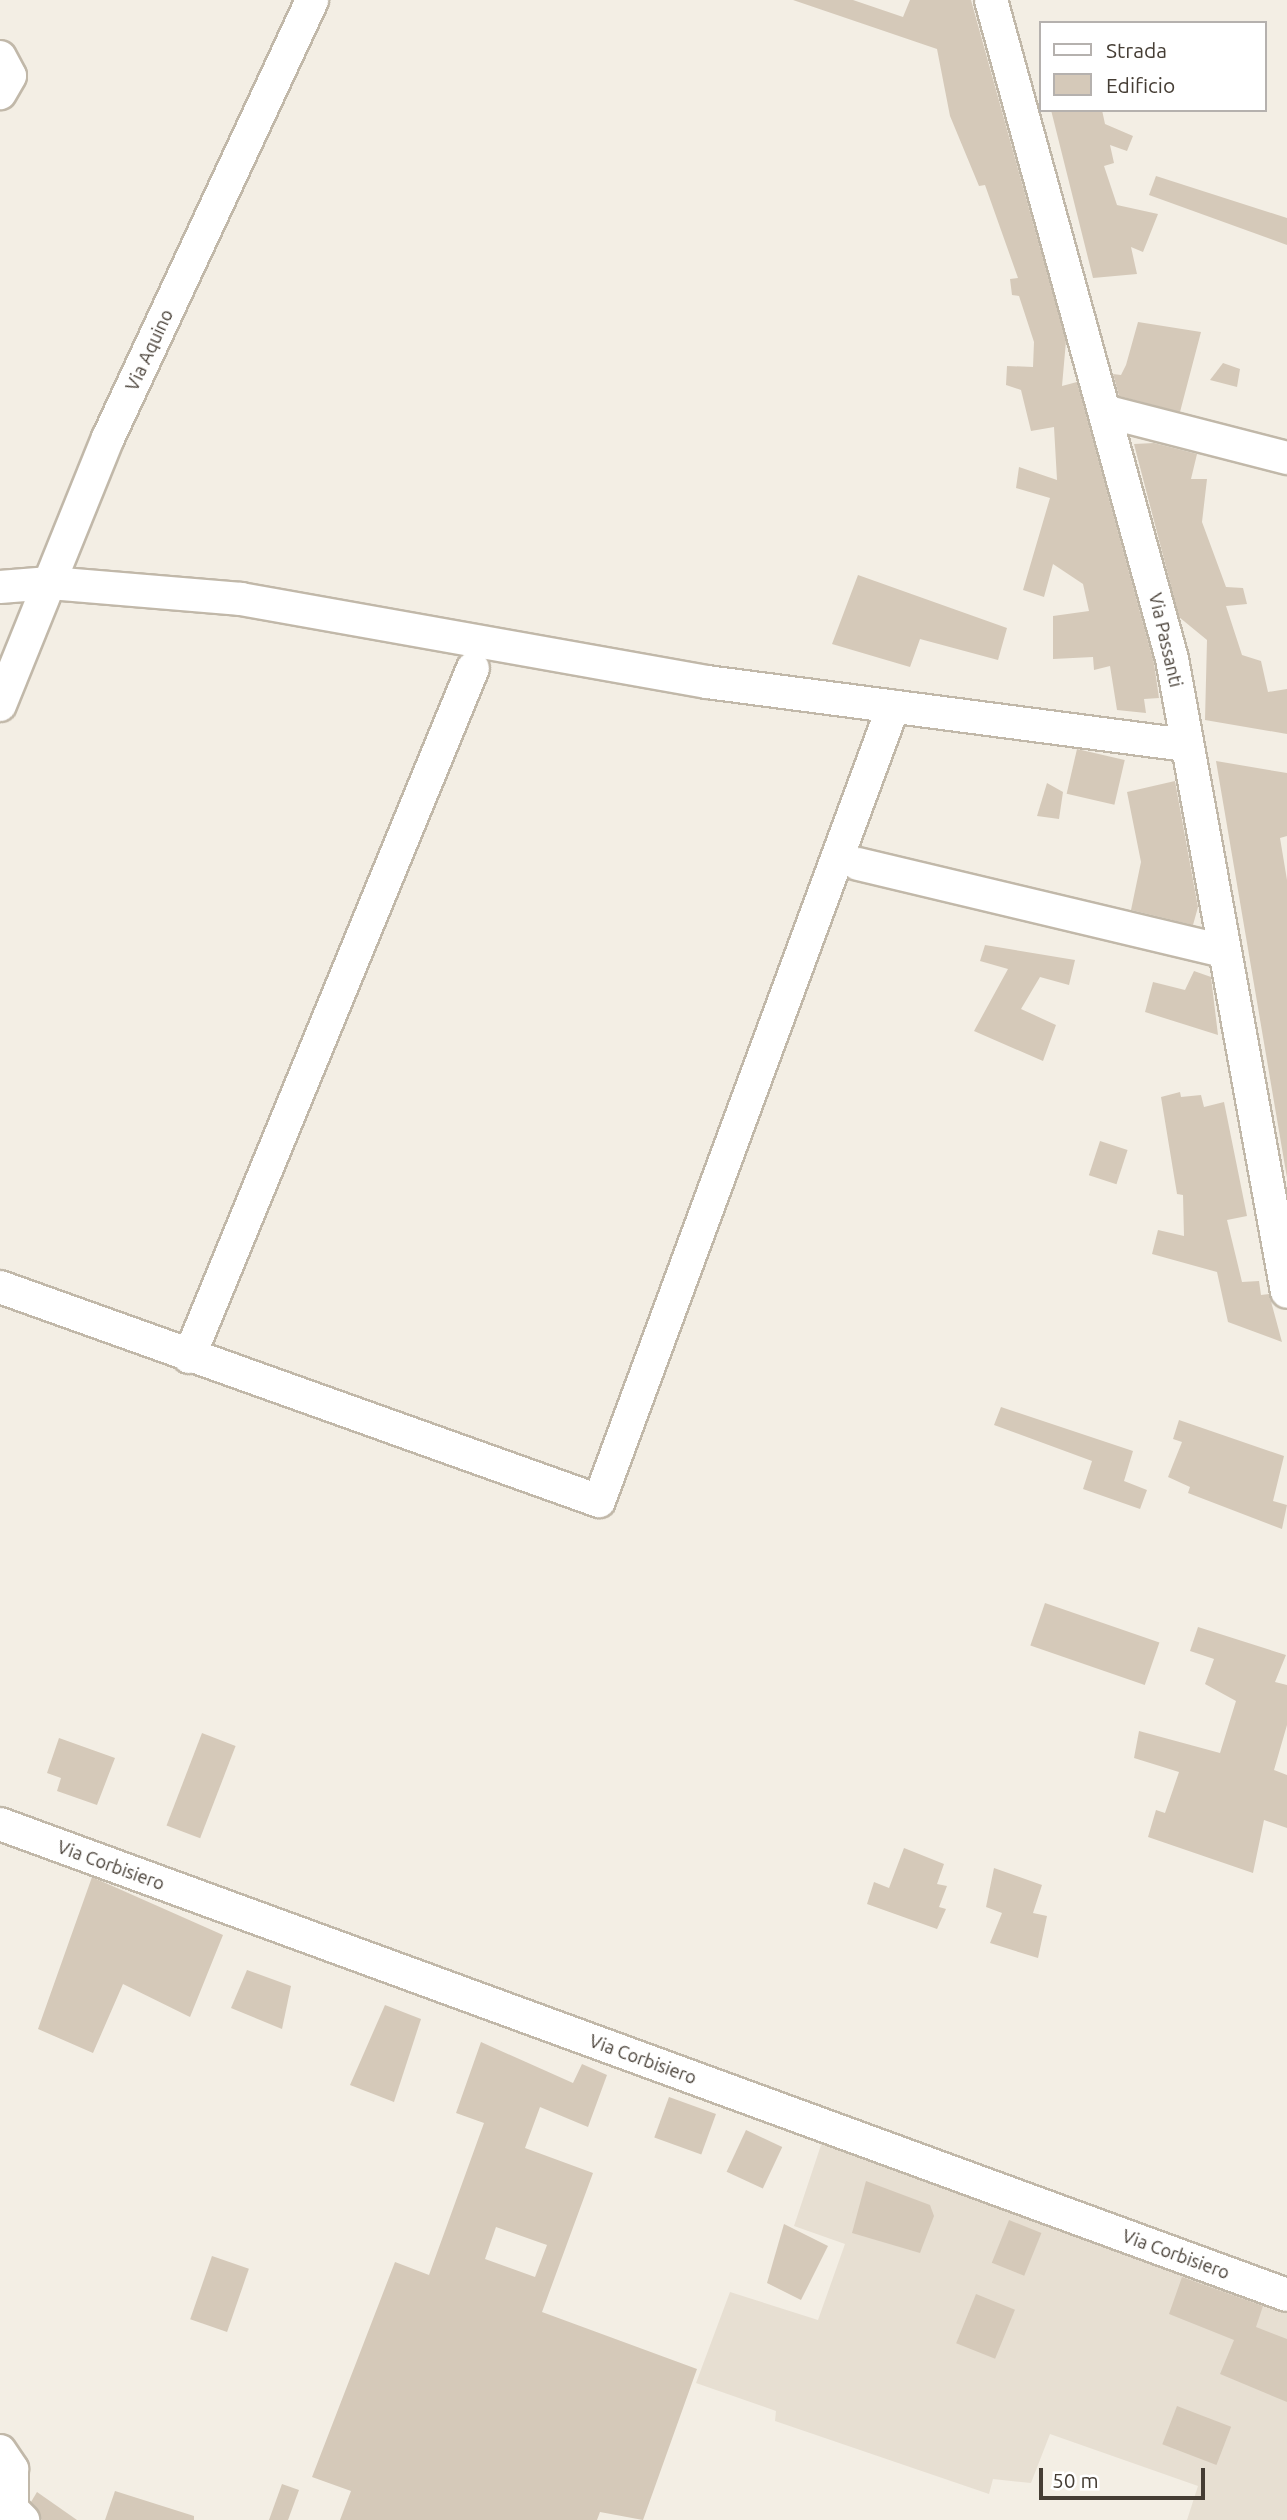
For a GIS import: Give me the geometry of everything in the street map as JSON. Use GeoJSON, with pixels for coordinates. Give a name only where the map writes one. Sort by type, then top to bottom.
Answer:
{"type":"FeatureCollection","features":[{"type":"Feature","properties":{"kind":"street","name":"Via Aquino"},"geometry":{"type":"LineString","coordinates":[[0,705],[108,438],[312,0]]}},
{"type":"Feature","properties":{"kind":"street","name":"Via Passanti"},"geometry":{"type":"LineString","coordinates":[[991,0],[1108,412],[1172,659],[1220,950],[1287,1292]]}},
{"type":"Feature","properties":{"kind":"street"},"geometry":{"type":"LineString","coordinates":[[0,57],[10,76],[0,93]]}},
{"type":"Feature","properties":{"kind":"street"},"geometry":{"type":"LineString","coordinates":[[1108,412],[1287,458]]}},
{"type":"Feature","properties":{"kind":"street"},"geometry":{"type":"LineString","coordinates":[[0,587],[50,583],[241,599],[707,682],[1186,745]]}},
{"type":"Feature","properties":{"kind":"street"},"geometry":{"type":"LineString","coordinates":[[189,1357],[473,668]]}},
{"type":"Feature","properties":{"kind":"street"},"geometry":{"type":"LineString","coordinates":[[0,1287],[189,1357],[599,1501],[893,707]]}},
{"type":"Feature","properties":{"kind":"street"},"geometry":{"type":"LineString","coordinates":[[858,864],[1220,950]]}},
{"type":"Feature","properties":{"kind":"street","name":"Via Corbisiero"},"geometry":{"type":"LineString","coordinates":[[0,1824],[1287,2295]]}},
{"type":"Feature","properties":{"kind":"street"},"geometry":{"type":"LineString","coordinates":[[0,2451],[12,2469],[12,2510],[23,2520]]}},
{"type":"Feature","properties":{"kind":"shaded area"},"geometry":{"type":"Polygon","coordinates":[[[822,2142],[1287,2306],[1287,2520],[1187,2520],[1198,2486],[1050,2434],[1031,2483],[993,2479],[989,2494],[775,2421],[776,2411],[696,2383],[730,2292],[818,2320],[845,2244],[794,2226],[822,2142]]]}},
{"type":"Feature","properties":{"kind":"building"},"geometry":{"type":"Polygon","coordinates":[[[793,0],[853,0],[903,17],[910,0],[971,0],[1066,341],[1062,386],[1077,382],[1154,663],[1159,698],[1144,699],[1146,713],[1117,710],[1110,666],[1094,670],[1093,657],[1053,659],[1053,616],[1089,611],[1083,584],[1053,564],[1044,597],[1023,590],[1050,498],[1016,488],[1019,467],[1057,480],[1054,427],[1031,431],[1021,390],[1006,385],[1007,366],[1033,367],[1034,342],[1019,296],[1012,295],[1010,279],[1018,278],[985,185],[979,186],[950,116],[937,49],[793,0]]]}},
{"type":"Feature","properties":{"kind":"building"},"geometry":{"type":"Polygon","coordinates":[[[1052,112],[1102,112],[1105,124],[1133,136],[1127,151],[1110,145],[1114,163],[1104,166],[1117,205],[1158,214],[1143,252],[1131,247],[1137,274],[1093,278],[1052,112]]]}},
{"type":"Feature","properties":{"kind":"building"},"geometry":{"type":"Polygon","coordinates":[[[1156,176],[1287,218],[1287,245],[1149,195],[1156,176]]]}},
{"type":"Feature","properties":{"kind":"building"},"geometry":{"type":"Polygon","coordinates":[[[1138,322],[1201,332],[1180,412],[1119,396],[1113,374],[1121,375],[1126,365],[1138,322]]]}},
{"type":"Feature","properties":{"kind":"building"},"geometry":{"type":"Polygon","coordinates":[[[1223,363],[1240,369],[1237,387],[1210,380],[1223,363]]]}},
{"type":"Feature","properties":{"kind":"building"},"geometry":{"type":"Polygon","coordinates":[[[1154,443],[1197,454],[1191,479],[1207,479],[1202,522],[1226,587],[1243,588],[1247,604],[1226,606],[1242,655],[1261,661],[1268,692],[1287,689],[1287,734],[1205,720],[1207,640],[1179,617],[1134,444],[1154,443]]]}},
{"type":"Feature","properties":{"kind":"building"},"geometry":{"type":"Polygon","coordinates":[[[858,575],[1007,628],[998,660],[920,639],[910,667],[832,644],[858,575]]]}},
{"type":"Feature","properties":{"kind":"building"},"geometry":{"type":"Polygon","coordinates":[[[1077,749],[1125,760],[1114,805],[1067,794],[1077,749]]]}},
{"type":"Feature","properties":{"kind":"building"},"geometry":{"type":"Polygon","coordinates":[[[1216,761],[1287,773],[1287,836],[1280,838],[1287,880],[1287,1178],[1216,761]]]}},
{"type":"Feature","properties":{"kind":"building"},"geometry":{"type":"Polygon","coordinates":[[[1175,781],[1198,907],[1193,925],[1131,910],[1141,862],[1127,792],[1175,781]]]}},
{"type":"Feature","properties":{"kind":"building"},"geometry":{"type":"Polygon","coordinates":[[[1047,783],[1063,792],[1059,819],[1037,816],[1047,783]]]}},
{"type":"Feature","properties":{"kind":"building"},"geometry":{"type":"Polygon","coordinates":[[[985,945],[1075,960],[1069,985],[1040,977],[1021,1009],[1056,1025],[1043,1061],[974,1031],[1008,969],[980,961],[985,945]]]}},
{"type":"Feature","properties":{"kind":"building"},"geometry":{"type":"Polygon","coordinates":[[[1194,971],[1211,977],[1218,1035],[1145,1012],[1153,982],[1185,990],[1194,971]]]}},
{"type":"Feature","properties":{"kind":"building"},"geometry":{"type":"Polygon","coordinates":[[[1180,1092],[1181,1097],[1201,1095],[1204,1107],[1224,1102],[1247,1216],[1227,1220],[1242,1282],[1259,1281],[1261,1295],[1269,1294],[1282,1342],[1228,1322],[1217,1272],[1152,1254],[1158,1230],[1184,1236],[1183,1195],[1177,1194],[1161,1097],[1180,1092]]]}},
{"type":"Feature","properties":{"kind":"building"},"geometry":{"type":"Polygon","coordinates":[[[1100,1141],[1128,1150],[1116,1184],[1089,1175],[1100,1141]]]}},
{"type":"Feature","properties":{"kind":"building"},"geometry":{"type":"Polygon","coordinates":[[[1001,1407],[1133,1451],[1124,1481],[1147,1490],[1140,1509],[1083,1489],[1092,1461],[994,1425],[1001,1407]]]}},
{"type":"Feature","properties":{"kind":"building"},"geometry":{"type":"Polygon","coordinates":[[[1179,1420],[1284,1456],[1273,1501],[1287,1505],[1282,1529],[1188,1493],[1190,1487],[1168,1477],[1182,1442],[1173,1439],[1179,1420]]]}},
{"type":"Feature","properties":{"kind":"building"},"geometry":{"type":"Polygon","coordinates":[[[1045,1603],[1159,1642],[1145,1685],[1030,1646],[1045,1603]]]}},
{"type":"Feature","properties":{"kind":"building"},"geometry":{"type":"Polygon","coordinates":[[[1198,1627],[1286,1655],[1275,1682],[1287,1685],[1287,1725],[1274,1770],[1287,1775],[1287,1828],[1264,1820],[1253,1873],[1148,1837],[1156,1810],[1165,1813],[1179,1772],[1134,1758],[1139,1731],[1220,1753],[1236,1701],[1205,1684],[1214,1659],[1190,1651],[1198,1627]]]}},
{"type":"Feature","properties":{"kind":"building"},"geometry":{"type":"Polygon","coordinates":[[[202,1733],[236,1746],[200,1838],[167,1825],[202,1733]]]}},
{"type":"Feature","properties":{"kind":"building"},"geometry":{"type":"Polygon","coordinates":[[[59,1738],[115,1758],[97,1805],[57,1791],[61,1778],[47,1773],[59,1738]]]}},
{"type":"Feature","properties":{"kind":"building"},"geometry":{"type":"Polygon","coordinates":[[[904,1848],[944,1864],[937,1884],[947,1886],[939,1907],[946,1909],[937,1929],[867,1904],[874,1882],[889,1888],[904,1848]]]}},
{"type":"Feature","properties":{"kind":"building"},"geometry":{"type":"Polygon","coordinates":[[[994,1868],[1042,1885],[1033,1913],[1047,1916],[1038,1958],[990,1943],[1002,1913],[986,1907],[994,1868]]]}},
{"type":"Feature","properties":{"kind":"building"},"geometry":{"type":"Polygon","coordinates":[[[92,1877],[223,1935],[190,2017],[123,1984],[93,2053],[38,2029],[92,1877]]]}},
{"type":"Feature","properties":{"kind":"building"},"geometry":{"type":"Polygon","coordinates":[[[247,1970],[291,1986],[282,2029],[231,2008],[247,1970]]]}},
{"type":"Feature","properties":{"kind":"building"},"geometry":{"type":"Polygon","coordinates":[[[385,2005],[421,2019],[394,2102],[350,2085],[385,2005]]]}},
{"type":"Feature","properties":{"kind":"building"},"geometry":{"type":"Polygon","coordinates":[[[481,2042],[573,2083],[582,2064],[607,2075],[588,2127],[540,2107],[525,2148],[593,2173],[542,2312],[697,2369],[643,2520],[600,2512],[597,2520],[340,2520],[351,2491],[312,2477],[395,2262],[429,2275],[484,2123],[456,2113],[481,2042]],[[496,2227],[485,2259],[535,2277],[547,2245],[496,2227]]]}},
{"type":"Feature","properties":{"kind":"building"},"geometry":{"type":"Polygon","coordinates":[[[669,2097],[716,2114],[701,2155],[654,2137],[669,2097]]]}},
{"type":"Feature","properties":{"kind":"building"},"geometry":{"type":"Polygon","coordinates":[[[746,2130],[782,2147],[763,2189],[727,2172],[746,2130]]]}},
{"type":"Feature","properties":{"kind":"building"},"geometry":{"type":"Polygon","coordinates":[[[866,2181],[930,2205],[934,2216],[920,2253],[852,2233],[866,2181]]]}},
{"type":"Feature","properties":{"kind":"building"},"geometry":{"type":"Polygon","coordinates":[[[1009,2220],[1041,2233],[1024,2276],[992,2263],[1009,2220]]]}},
{"type":"Feature","properties":{"kind":"building"},"geometry":{"type":"Polygon","coordinates":[[[784,2224],[828,2246],[801,2300],[767,2283],[784,2224]]]}},
{"type":"Feature","properties":{"kind":"building"},"geometry":{"type":"Polygon","coordinates":[[[212,2256],[249,2269],[227,2332],[190,2319],[212,2256]]]}},
{"type":"Feature","properties":{"kind":"building"},"geometry":{"type":"Polygon","coordinates":[[[1182,2277],[1263,2306],[1256,2327],[1287,2339],[1287,2402],[1220,2374],[1234,2340],[1169,2314],[1182,2277]]]}},
{"type":"Feature","properties":{"kind":"building"},"geometry":{"type":"Polygon","coordinates":[[[976,2294],[1015,2310],[995,2359],[956,2343],[976,2294]]]}},
{"type":"Feature","properties":{"kind":"building"},"geometry":{"type":"Polygon","coordinates":[[[1177,2406],[1231,2427],[1216,2465],[1162,2444],[1177,2406]]]}},
{"type":"Feature","properties":{"kind":"building"},"geometry":{"type":"Polygon","coordinates":[[[282,2484],[299,2490],[288,2520],[269,2520],[282,2484]]]}},
{"type":"Feature","properties":{"kind":"building"},"geometry":{"type":"Polygon","coordinates":[[[115,2491],[194,2516],[194,2520],[105,2520],[115,2491]]]}},
{"type":"Feature","properties":{"kind":"building"},"geometry":{"type":"Polygon","coordinates":[[[37,2492],[77,2520],[42,2520],[31,2502],[37,2492]]]}}]}
